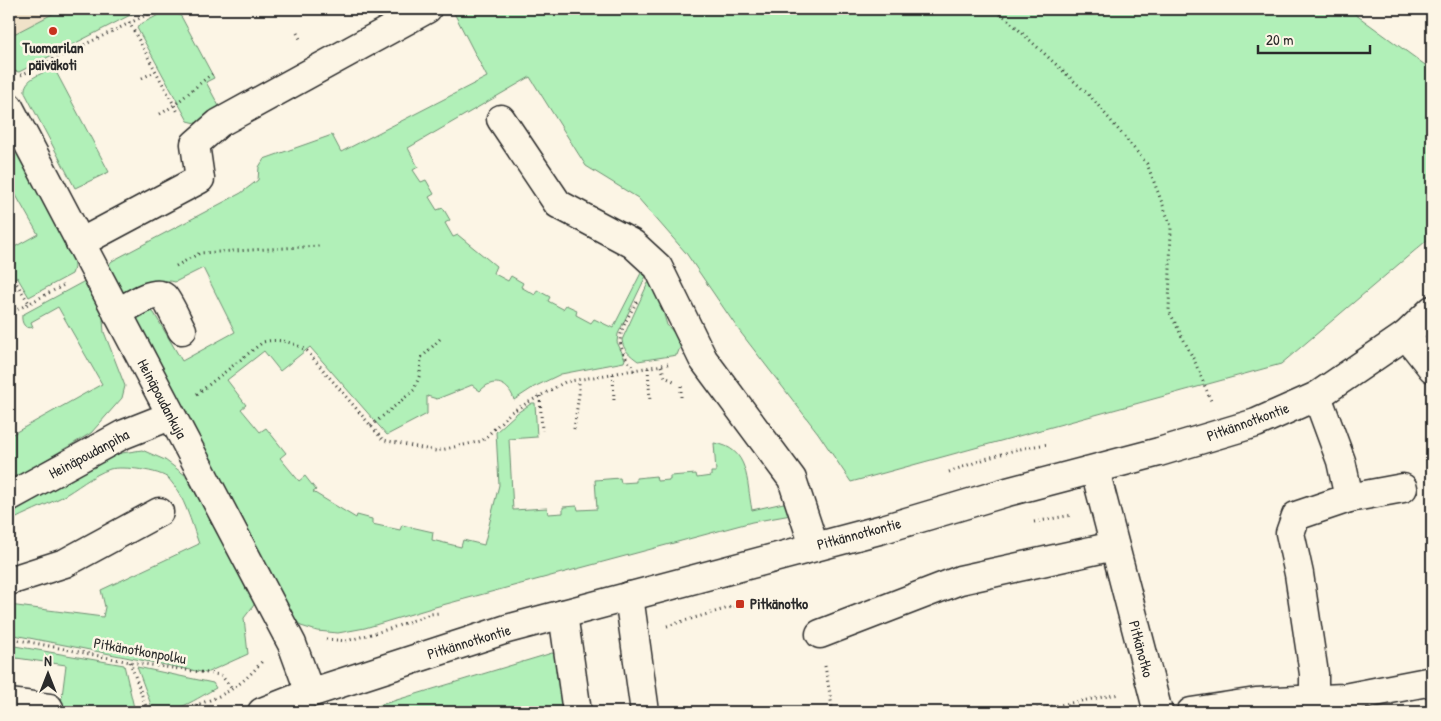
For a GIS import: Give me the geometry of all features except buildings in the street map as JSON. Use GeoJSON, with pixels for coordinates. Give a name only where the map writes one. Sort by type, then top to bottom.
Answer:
{"type":"FeatureCollection","features":[{"type":"Feature","properties":{"kind":"street"},"geometry":{"type":"LineString","coordinates":[[80,243],[200,179],[195,144],[219,123],[427,9]]}},
{"type":"Feature","properties":{"kind":"street","name":"Heinäpoudankuja"},"geometry":{"type":"LineString","coordinates":[[9,107],[170,416],[292,644],[310,693]]}},
{"type":"Feature","properties":{"kind":"street"},"geometry":{"type":"LineString","coordinates":[[500,118],[558,204],[632,244],[655,265],[662,275],[703,359],[792,479],[814,546]]}},
{"type":"Feature","properties":{"kind":"street"},"geometry":{"type":"LineString","coordinates":[[117,314],[150,295],[157,294],[164,297],[182,330]]}},
{"type":"Feature","properties":{"kind":"street","name":"Pitkännotkontie"},"geometry":{"type":"LineString","coordinates":[[262,712],[310,693],[507,629],[883,528],[1007,492],[1095,470],[1256,423],[1317,396],[1406,335],[1432,310]]}},
{"type":"Feature","properties":{"kind":"street"},"geometry":{"type":"LineString","coordinates":[[1406,335],[1432,368]]}},
{"type":"Feature","properties":{"kind":"street"},"geometry":{"type":"LineString","coordinates":[[1317,396],[1340,461],[1349,498]]}},
{"type":"Feature","properties":{"kind":"street","name":"Heinäpoudanpiha"},"geometry":{"type":"LineString","coordinates":[[9,496],[122,435],[170,416]]}},
{"type":"Feature","properties":{"kind":"street","name":"Pitkänotko"},"geometry":{"type":"LineString","coordinates":[[1095,470],[1154,700]]}},
{"type":"Feature","properties":{"kind":"street"},"geometry":{"type":"LineString","coordinates":[[1314,700],[1314,674],[1299,574],[1290,533],[1296,516],[1349,498],[1403,488]]}},
{"type":"Feature","properties":{"kind":"street"},"geometry":{"type":"LineString","coordinates":[[9,581],[65,563],[158,512]]}},
{"type":"Feature","properties":{"kind":"street"},"geometry":{"type":"LineString","coordinates":[[820,634],[960,580],[1114,546]]}},
{"type":"Feature","properties":{"kind":"street"},"geometry":{"type":"LineString","coordinates":[[629,596],[645,712]]}},
{"type":"Feature","properties":{"kind":"street"},"geometry":{"type":"LineString","coordinates":[[563,614],[577,712]]}},
{"type":"Feature","properties":{"kind":"street"},"geometry":{"type":"LineString","coordinates":[[1191,712],[1256,702],[1344,698],[1432,681]]}},
{"type":"Feature","properties":{"kind":"street"},"geometry":{"type":"LineString","coordinates":[[9,703],[49,708]]}},
{"type":"Feature","properties":{"kind":"path"},"geometry":{"type":"LineString","coordinates":[[17,77],[159,9]]}},
{"type":"Feature","properties":{"kind":"path"},"geometry":{"type":"LineString","coordinates":[[990,9],[1005,17],[1091,97],[1147,164],[1171,226],[1169,311],[1195,362],[1212,404]]}},
{"type":"Feature","properties":{"kind":"path"},"geometry":{"type":"LineString","coordinates":[[129,22],[195,144]]}},
{"type":"Feature","properties":{"kind":"path"},"geometry":{"type":"LineString","coordinates":[[142,78],[156,72]]}},
{"type":"Feature","properties":{"kind":"path"},"geometry":{"type":"LineString","coordinates":[[160,114],[174,106],[212,74]]}},
{"type":"Feature","properties":{"kind":"path"},"geometry":{"type":"LineString","coordinates":[[157,294],[164,272],[200,253],[319,246]]}},
{"type":"Feature","properties":{"kind":"path"},"geometry":{"type":"LineString","coordinates":[[634,370],[623,351],[620,336],[655,265]]}},
{"type":"Feature","properties":{"kind":"path"},"geometry":{"type":"LineString","coordinates":[[9,314],[93,269]]}},
{"type":"Feature","properties":{"kind":"path"},"geometry":{"type":"LineString","coordinates":[[9,284],[15,281],[29,304]]}},
{"type":"Feature","properties":{"kind":"path"},"geometry":{"type":"LineString","coordinates":[[371,426],[414,390],[420,374],[421,358],[442,337]]}},
{"type":"Feature","properties":{"kind":"path"},"geometry":{"type":"LineString","coordinates":[[195,397],[263,342],[272,340],[284,341],[295,344],[307,351],[383,440],[436,451],[482,441],[511,412],[564,382],[703,359]]}},
{"type":"Feature","properties":{"kind":"path"},"geometry":{"type":"LineString","coordinates":[[661,366],[665,377],[676,381],[681,386],[681,398]]}},
{"type":"Feature","properties":{"kind":"path"},"geometry":{"type":"LineString","coordinates":[[648,368],[650,401]]}},
{"type":"Feature","properties":{"kind":"path"},"geometry":{"type":"LineString","coordinates":[[613,374],[614,402]]}},
{"type":"Feature","properties":{"kind":"path"},"geometry":{"type":"LineString","coordinates":[[574,429],[579,380]]}},
{"type":"Feature","properties":{"kind":"path"},"geometry":{"type":"LineString","coordinates":[[540,396],[542,431]]}},
{"type":"Feature","properties":{"kind":"path"},"geometry":{"type":"LineString","coordinates":[[943,474],[998,454],[1051,444]]}},
{"type":"Feature","properties":{"kind":"path"},"geometry":{"type":"LineString","coordinates":[[176,712],[212,700],[233,690],[252,674],[269,652],[314,638],[346,641],[389,629],[430,614],[448,612]]}},
{"type":"Feature","properties":{"kind":"path"},"geometry":{"type":"LineString","coordinates":[[820,634],[833,712]]}},
{"type":"Feature","properties":{"kind":"path","name":"Pitkänotkonpolku"},"geometry":{"type":"LineString","coordinates":[[9,638],[130,662],[221,675],[233,690]]}},
{"type":"Feature","properties":{"kind":"path"},"geometry":{"type":"LineString","coordinates":[[130,662],[148,712]]}},
{"type":"Feature","properties":{"kind":"path"},"geometry":{"type":"LineString","coordinates":[[1022,712],[1154,700]]}},
{"type":"Feature","properties":{"kind":"shaded area","name":"Tuomarilan päiväkoti"},"geometry":{"type":"Polygon","coordinates":[[[9,9],[142,9],[9,54],[9,9]]]}},
{"type":"Feature","properties":{"kind":"green space","name":"Tuomarilan päiväkoti"},"geometry":{"type":"Polygon","coordinates":[[[62,9],[142,9],[19,72],[9,70],[9,35],[62,9]]]}},
{"type":"Feature","properties":{"kind":"green space"},"geometry":{"type":"Polygon","coordinates":[[[170,9],[176,10],[182,18],[214,78],[206,82],[221,110],[196,123],[188,121],[137,28],[139,25],[170,9]]]}},
{"type":"Feature","properties":{"kind":"green space"},"geometry":{"type":"Polygon","coordinates":[[[452,9],[1348,9],[1432,70],[1432,236],[1281,364],[851,482],[818,433],[738,329],[686,253],[638,198],[586,166],[530,77],[408,148],[418,167],[413,170],[421,182],[426,180],[434,194],[429,197],[437,210],[443,208],[450,220],[445,223],[453,237],[458,235],[496,266],[493,273],[508,281],[511,276],[523,283],[521,287],[535,295],[537,290],[550,297],[548,301],[563,309],[566,305],[577,310],[576,315],[591,323],[594,319],[613,328],[641,273],[646,276],[618,334],[617,342],[625,359],[624,362],[561,374],[534,387],[514,400],[511,392],[505,386],[498,383],[484,387],[480,391],[472,385],[437,399],[427,396],[427,414],[387,435],[310,347],[280,371],[264,351],[227,380],[246,405],[241,409],[260,432],[266,428],[286,453],[280,458],[299,481],[305,476],[316,490],[313,492],[356,518],[357,515],[372,519],[372,524],[400,530],[402,525],[433,532],[432,540],[461,547],[463,540],[484,545],[499,485],[496,432],[517,413],[532,403],[535,403],[537,437],[509,439],[513,510],[547,508],[548,514],[563,513],[563,507],[577,506],[578,510],[597,509],[595,480],[620,478],[621,483],[636,482],[636,478],[656,476],[657,481],[670,480],[670,476],[696,474],[697,478],[711,476],[711,472],[716,472],[714,443],[726,446],[740,459],[747,477],[752,510],[788,502],[791,515],[752,522],[435,607],[365,628],[338,633],[317,631],[301,626],[295,619],[175,408],[131,317],[149,309],[154,313],[182,361],[235,332],[203,268],[175,282],[154,282],[121,295],[106,268],[112,261],[241,193],[258,180],[259,167],[264,159],[332,135],[341,152],[487,77],[452,9]]]}},
{"type":"Feature","properties":{"kind":"green space"},"geometry":{"type":"Polygon","coordinates":[[[54,68],[109,172],[75,188],[25,93],[25,88],[30,80],[54,68]]]}},
{"type":"Feature","properties":{"kind":"green space"},"geometry":{"type":"Polygon","coordinates":[[[9,137],[71,250],[74,262],[72,274],[29,297],[17,277],[9,281],[9,250],[38,234],[9,183],[9,137]]]}},
{"type":"Feature","properties":{"kind":"green space"},"geometry":{"type":"Polygon","coordinates":[[[94,276],[111,308],[103,320],[104,332],[125,386],[122,398],[91,433],[9,482],[9,436],[102,384],[58,307],[31,322],[33,327],[30,328],[24,325],[22,315],[94,276]]]}},
{"type":"Feature","properties":{"kind":"green space"},"geometry":{"type":"Polygon","coordinates":[[[652,282],[667,325],[679,338],[681,345],[677,355],[638,361],[625,349],[622,340],[648,283],[652,282]]]}},
{"type":"Feature","properties":{"kind":"green space"},"geometry":{"type":"Polygon","coordinates":[[[142,450],[165,460],[185,475],[257,601],[244,618],[248,654],[206,673],[9,634],[9,605],[103,617],[105,607],[101,590],[199,544],[187,510],[175,486],[169,479],[158,473],[132,468],[116,468],[103,472],[60,498],[9,522],[9,506],[115,454],[142,450]]]}},
{"type":"Feature","properties":{"kind":"green space"},"geometry":{"type":"Polygon","coordinates":[[[9,645],[124,665],[135,712],[60,712],[66,665],[9,657],[9,645]]]}},
{"type":"Feature","properties":{"kind":"green space"},"geometry":{"type":"Polygon","coordinates":[[[552,653],[561,656],[570,698],[560,712],[357,712],[552,653]]]}},
{"type":"Feature","properties":{"kind":"green space"},"geometry":{"type":"Polygon","coordinates":[[[137,667],[213,683],[216,688],[176,709],[159,712],[153,710],[137,667]]]}},
{"type":"Feature","properties":{"kind":"place","name":"Tuomarilan päiväkoti"},"geometry":{"type":"Point","coordinates":[53,31]}},
{"type":"Feature","properties":{"kind":"place","name":"Pitkänotko"},"geometry":{"type":"Point","coordinates":[740,604]}}]}
